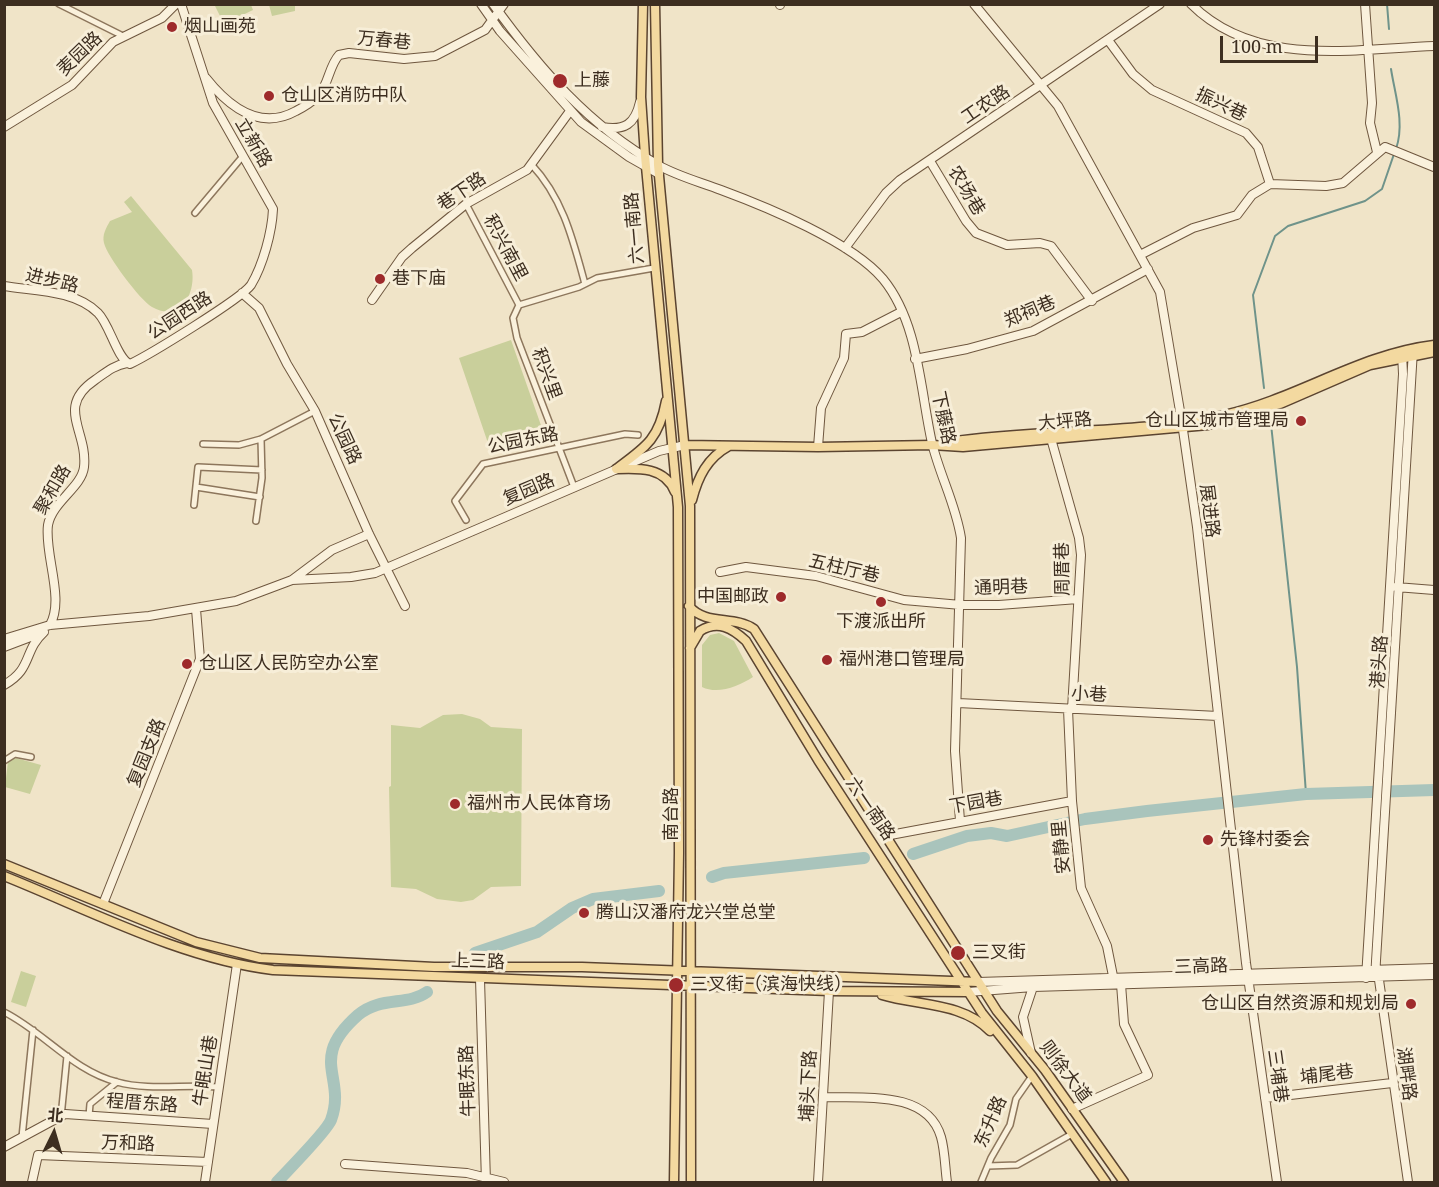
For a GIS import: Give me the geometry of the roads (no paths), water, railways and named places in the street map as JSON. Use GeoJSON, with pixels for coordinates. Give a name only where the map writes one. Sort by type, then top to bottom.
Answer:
{"type":"FeatureCollection","features":[{"type":"Feature","properties":{"kind":"main road","name":"六一南路"},"geometry":{"type":"LineString","coordinates":[[643,4],[641,97],[645,156],[654,268],[674,447]]}},
{"type":"Feature","properties":{"kind":"main road","name":"六一南路"},"geometry":{"type":"LineString","coordinates":[[655,4],[658,169],[685,445]]}},
{"type":"Feature","properties":{"kind":"main road"},"geometry":{"type":"LineString","coordinates":[[1414,352],[1434,345]]}},
{"type":"Feature","properties":{"kind":"main road"},"geometry":{"type":"LineString","coordinates":[[685,445],[818,447],[932,445],[1183,426],[1261,408],[1402,354],[1434,352]]}},
{"type":"Feature","properties":{"kind":"main road"},"geometry":{"type":"LineString","coordinates":[[616,469],[642,450],[656,434],[663,418],[668,389]]}},
{"type":"Feature","properties":{"kind":"main road","name":"南台路"},"geometry":{"type":"LineString","coordinates":[[685,445],[690,506],[688,657],[692,972],[691,1182]]}},
{"type":"Feature","properties":{"kind":"main road"},"geometry":{"type":"LineString","coordinates":[[690,506],[698,479],[706,466],[729,446]]}},
{"type":"Feature","properties":{"kind":"main road","name":"南台路"},"geometry":{"type":"LineString","coordinates":[[674,447],[677,496],[679,853],[674,1182]]}},
{"type":"Feature","properties":{"kind":"main road"},"geometry":{"type":"LineString","coordinates":[[616,469],[641,468],[659,473],[673,486],[677,496]]}},
{"type":"Feature","properties":{"kind":"main road","name":"六一南路"},"geometry":{"type":"LineString","coordinates":[[689,606],[704,617],[746,624],[754,629],[978,982]]}},
{"type":"Feature","properties":{"kind":"main road","name":"六一南路"},"geometry":{"type":"LineString","coordinates":[[688,657],[696,635],[711,627],[730,628],[747,641],[818,760],[968,992]]}},
{"type":"Feature","properties":{"kind":"main road","name":"上三路"},"geometry":{"type":"LineString","coordinates":[[4,864],[196,942],[260,958],[434,967],[582,967],[978,982]]}},
{"type":"Feature","properties":{"kind":"main road","name":"上三路"},"geometry":{"type":"LineString","coordinates":[[4,876],[178,947],[237,964],[296,973],[584,980],[829,991],[968,992]]}},
{"type":"Feature","properties":{"kind":"main road","name":"则徐大道"},"geometry":{"type":"LineString","coordinates":[[978,982],[1124,1182]]}},
{"type":"Feature","properties":{"kind":"main road"},"geometry":{"type":"LineString","coordinates":[[870,991],[900,1000],[948,1008],[984,1025],[1016,1057]]}},
{"type":"Feature","properties":{"kind":"main road","name":"则徐大道"},"geometry":{"type":"LineString","coordinates":[[968,992],[1032,1076],[1106,1182]]}},
{"type":"Feature","properties":{"kind":"street"},"geometry":{"type":"LineString","coordinates":[[59,4],[123,36]]}},
{"type":"Feature","properties":{"kind":"street","name":"麦园路"},"geometry":{"type":"LineString","coordinates":[[4,127],[72,85],[109,45],[162,18],[176,4]]}},
{"type":"Feature","properties":{"kind":"street","name":"立新路"},"geometry":{"type":"LineString","coordinates":[[181,4],[216,110],[273,209],[258,268],[250,286],[242,293]]}},
{"type":"Feature","properties":{"kind":"street"},"geometry":{"type":"LineString","coordinates":[[481,4],[491,21],[570,111],[593,132],[647,167],[658,169]]}},
{"type":"Feature","properties":{"kind":"street","name":"展进路"},"geometry":{"type":"LineString","coordinates":[[974,4],[1042,84],[1082,147],[1116,216],[1160,292],[1183,426],[1248,977]]}},
{"type":"Feature","properties":{"kind":"street","name":"工农路"},"geometry":{"type":"LineString","coordinates":[[845,248],[890,188],[1160,4]]}},
{"type":"Feature","properties":{"kind":"street"},"geometry":{"type":"LineString","coordinates":[[1191,4],[1221,28],[1263,45],[1294,49],[1434,46]]}},
{"type":"Feature","properties":{"kind":"street"},"geometry":{"type":"LineString","coordinates":[[1365,4],[1372,104],[1370,123],[1377,152]]}},
{"type":"Feature","properties":{"kind":"street"},"geometry":{"type":"LineString","coordinates":[[491,21],[498,7],[558,86],[602,127],[645,156],[658,169]]}},
{"type":"Feature","properties":{"kind":"street","name":"万春巷"},"geometry":{"type":"LineString","coordinates":[[204,75],[226,99],[243,112],[258,118],[276,119],[307,105],[319,95],[339,55],[349,53],[404,59],[428,57],[482,32],[491,21]]}},
{"type":"Feature","properties":{"kind":"street","name":"振兴巷"},"geometry":{"type":"LineString","coordinates":[[1108,40],[1133,74],[1152,90],[1246,133],[1258,147],[1270,184]]}},
{"type":"Feature","properties":{"kind":"street"},"geometry":{"type":"LineString","coordinates":[[602,127],[617,129],[630,124],[637,114],[641,97]]}},
{"type":"Feature","properties":{"kind":"street","name":"巷下路"},"geometry":{"type":"LineString","coordinates":[[372,300],[405,254],[466,204],[525,171],[570,111]]}},
{"type":"Feature","properties":{"kind":"street"},"geometry":{"type":"LineString","coordinates":[[1140,255],[1193,228],[1237,215],[1252,195],[1270,184],[1340,184],[1350,179],[1383,147],[1434,167]]}},
{"type":"Feature","properties":{"kind":"street"},"geometry":{"type":"LineString","coordinates":[[195,213],[243,156]]}},
{"type":"Feature","properties":{"kind":"street","name":"农场巷"},"geometry":{"type":"LineString","coordinates":[[930,160],[966,221],[976,233],[1007,245],[1040,243],[1051,246],[1092,301]]}},
{"type":"Feature","properties":{"kind":"street"},"geometry":{"type":"LineString","coordinates":[[531,164],[541,174],[566,217],[585,284]]}},
{"type":"Feature","properties":{"kind":"street","name":"下藤路"},"geometry":{"type":"LineString","coordinates":[[658,169],[754,202],[845,248],[879,274],[892,292],[902,312],[915,359],[932,445],[959,522],[962,559],[955,751],[960,821]]}},
{"type":"Feature","properties":{"kind":"street","name":"积兴南里"},"geometry":{"type":"LineString","coordinates":[[466,204],[519,305]]}},
{"type":"Feature","properties":{"kind":"street"},"geometry":{"type":"LineString","coordinates":[[519,305],[597,278],[654,268]]}},
{"type":"Feature","properties":{"kind":"street","name":"郑祠巷"},"geometry":{"type":"LineString","coordinates":[[915,359],[1021,335],[1092,301],[1148,269]]}},
{"type":"Feature","properties":{"kind":"street","name":"进步路"},"geometry":{"type":"LineString","coordinates":[[4,286],[61,295],[89,306],[105,321],[130,363]]}},
{"type":"Feature","properties":{"kind":"street","name":"公园西路"},"geometry":{"type":"LineString","coordinates":[[130,363],[242,293]]}},
{"type":"Feature","properties":{"kind":"street","name":"公园路"},"geometry":{"type":"LineString","coordinates":[[242,293],[259,308],[287,364],[315,411],[369,534],[405,606]]}},
{"type":"Feature","properties":{"kind":"street","name":"积兴里"},"geometry":{"type":"LineString","coordinates":[[519,305],[513,315],[515,331],[573,487]]}},
{"type":"Feature","properties":{"kind":"street"},"geometry":{"type":"LineString","coordinates":[[818,447],[821,408],[844,357],[846,334],[862,332],[902,312]]}},
{"type":"Feature","properties":{"kind":"street","name":"港头路"},"geometry":{"type":"LineString","coordinates":[[1377,973],[1414,352]]}},
{"type":"Feature","properties":{"kind":"street","name":"港头路"},"geometry":{"type":"LineString","coordinates":[[1366,974],[1402,354]]}},
{"type":"Feature","properties":{"kind":"street","name":"聚和路"},"geometry":{"type":"LineString","coordinates":[[50,625],[55,604],[49,523],[63,497],[78,481],[84,469],[75,414],[76,399],[82,388],[116,366],[130,363]]}},
{"type":"Feature","properties":{"kind":"street"},"geometry":{"type":"LineString","coordinates":[[203,444],[239,445],[261,439],[315,411]]}},
{"type":"Feature","properties":{"kind":"street","name":"公园东路"},"geometry":{"type":"LineString","coordinates":[[466,520],[455,501],[483,464],[626,434],[638,435]]}},
{"type":"Feature","properties":{"kind":"street","name":"周厝巷"},"geometry":{"type":"LineString","coordinates":[[1050,437],[1079,538],[1081,561],[1070,709]]}},
{"type":"Feature","properties":{"kind":"street"},"geometry":{"type":"LineString","coordinates":[[256,521],[262,470],[261,439]]}},
{"type":"Feature","properties":{"kind":"street","name":"复园路"},"geometry":{"type":"LineString","coordinates":[[291,580],[360,576],[386,568],[616,469],[685,445]]}},
{"type":"Feature","properties":{"kind":"street"},"geometry":{"type":"LineString","coordinates":[[194,506],[198,467],[262,470]]}},
{"type":"Feature","properties":{"kind":"street"},"geometry":{"type":"LineString","coordinates":[[196,487],[260,497]]}},
{"type":"Feature","properties":{"kind":"street"},"geometry":{"type":"LineString","coordinates":[[4,639],[50,625],[196,609],[236,601],[291,580],[329,551],[369,534]]}},
{"type":"Feature","properties":{"kind":"street","name":"五柱厅巷"},"geometry":{"type":"LineString","coordinates":[[720,572],[746,567],[816,576],[904,600],[961,605]]}},
{"type":"Feature","properties":{"kind":"street"},"geometry":{"type":"LineString","coordinates":[[1389,587],[1434,590]]}},
{"type":"Feature","properties":{"kind":"street","name":"通明巷"},"geometry":{"type":"LineString","coordinates":[[961,605],[999,605],[1078,598]]}},
{"type":"Feature","properties":{"kind":"street","name":"复园支路"},"geometry":{"type":"LineString","coordinates":[[103,904],[200,659],[196,609]]}},
{"type":"Feature","properties":{"kind":"street"},"geometry":{"type":"LineString","coordinates":[[4,647],[68,623]]}},
{"type":"Feature","properties":{"kind":"street"},"geometry":{"type":"LineString","coordinates":[[4,685],[23,672],[33,645],[44,632]]}},
{"type":"Feature","properties":{"kind":"street","name":"小巷"},"geometry":{"type":"LineString","coordinates":[[958,703],[1218,716]]}},
{"type":"Feature","properties":{"kind":"street","name":"安静里"},"geometry":{"type":"LineString","coordinates":[[1070,709],[1072,801],[1083,896],[1107,946],[1113,976]]}},
{"type":"Feature","properties":{"kind":"street"},"geometry":{"type":"LineString","coordinates":[[4,761],[15,754],[31,757]]}},
{"type":"Feature","properties":{"kind":"street","name":"下园巷"},"geometry":{"type":"LineString","coordinates":[[885,836],[1072,801]]}},
{"type":"Feature","properties":{"kind":"street","name":"牛眠山巷"},"geometry":{"type":"LineString","coordinates":[[206,1182],[237,964]]}},
{"type":"Feature","properties":{"kind":"street","name":"三高路"},"geometry":{"type":"LineString","coordinates":[[968,992],[1248,977],[1366,974],[1434,968]]}},
{"type":"Feature","properties":{"kind":"street","name":"三高路"},"geometry":{"type":"LineString","coordinates":[[1377,973],[1434,975]]}},
{"type":"Feature","properties":{"kind":"street","name":"湖畔路"},"geometry":{"type":"LineString","coordinates":[[1377,973],[1408,1182]]}},
{"type":"Feature","properties":{"kind":"street","name":"三高路"},"geometry":{"type":"LineString","coordinates":[[978,982],[1113,976],[1248,977]]}},
{"type":"Feature","properties":{"kind":"street","name":"三埔巷"},"geometry":{"type":"LineString","coordinates":[[1248,977],[1277,1182]]}},
{"type":"Feature","properties":{"kind":"street","name":"牛眠东路"},"geometry":{"type":"LineString","coordinates":[[480,979],[486,1179]]}},
{"type":"Feature","properties":{"kind":"street"},"geometry":{"type":"LineString","coordinates":[[1072,1109],[1148,1075],[1124,1024],[1121,984]]}},
{"type":"Feature","properties":{"kind":"street"},"geometry":{"type":"LineString","coordinates":[[1031,1053],[1023,1017],[1033,987]]}},
{"type":"Feature","properties":{"kind":"street","name":"埔头下路"},"geometry":{"type":"LineString","coordinates":[[818,1182],[829,991]]}},
{"type":"Feature","properties":{"kind":"street"},"geometry":{"type":"LineString","coordinates":[[4,1012],[83,1067],[117,1082],[218,1087]]}},
{"type":"Feature","properties":{"kind":"street"},"geometry":{"type":"LineString","coordinates":[[22,1137],[33,1030]]}},
{"type":"Feature","properties":{"kind":"street"},"geometry":{"type":"LineString","coordinates":[[61,1118],[67,1056]]}},
{"type":"Feature","properties":{"kind":"street","name":"东升路"},"geometry":{"type":"LineString","coordinates":[[981,1182],[1010,1125],[1016,1099],[1032,1076]]}},
{"type":"Feature","properties":{"kind":"street"},"geometry":{"type":"LineString","coordinates":[[89,1116],[90,1104],[117,1082]]}},
{"type":"Feature","properties":{"kind":"street","name":"埔尾巷"},"geometry":{"type":"LineString","coordinates":[[1265,1098],[1392,1083]]}},
{"type":"Feature","properties":{"kind":"street"},"geometry":{"type":"LineString","coordinates":[[823,1097],[898,1101],[920,1108],[932,1120],[941,1137],[947,1182]]}},
{"type":"Feature","properties":{"kind":"street","name":"程厝东路"},"geometry":{"type":"LineString","coordinates":[[4,1147],[65,1114],[213,1124]]}},
{"type":"Feature","properties":{"kind":"street"},"geometry":{"type":"LineString","coordinates":[[988,1166],[1017,1165],[1072,1134]]}},
{"type":"Feature","properties":{"kind":"street","name":"万和路"},"geometry":{"type":"LineString","coordinates":[[32,1182],[38,1155],[208,1162]]}},
{"type":"Feature","properties":{"kind":"street"},"geometry":{"type":"LineString","coordinates":[[345,1164],[467,1173],[504,1182]]}},
{"type":"Feature","properties":{"kind":"waterway"},"geometry":{"type":"LineString","coordinates":[[1387,4],[1389,29]]}},
{"type":"Feature","properties":{"kind":"waterway"},"geometry":{"type":"LineString","coordinates":[[1391,69],[1400,129],[1396,149]]}},
{"type":"Feature","properties":{"kind":"waterway"},"geometry":{"type":"LineString","coordinates":[[1264,388],[1253,295],[1275,236],[1288,226],[1365,201],[1382,189],[1394,154]]}},
{"type":"Feature","properties":{"kind":"waterway"},"geometry":{"type":"LineString","coordinates":[[1271,424],[1297,667],[1306,794]]}},
{"type":"Feature","properties":{"kind":"waterway"},"geometry":{"type":"LineString","coordinates":[[913,854],[967,836],[991,833],[1007,836],[1085,819],[1147,811],[1306,794],[1434,790]]}},
{"type":"Feature","properties":{"kind":"waterway"},"geometry":{"type":"LineString","coordinates":[[712,877],[724,873],[864,858]]}},
{"type":"Feature","properties":{"kind":"waterway"},"geometry":{"type":"LineString","coordinates":[[475,953],[537,932],[572,908],[593,899],[659,891]]}},
{"type":"Feature","properties":{"kind":"waterway"},"geometry":{"type":"LineString","coordinates":[[277,1182],[315,1142],[331,1120],[335,1105],[331,1056],[343,1031],[358,1015],[375,1005],[411,999],[427,992]]}},
{"type":"Feature","properties":{"kind":"place","name":"烟山画苑"},"geometry":{"type":"Point","coordinates":[172,27]}},
{"type":"Feature","properties":{"kind":"place","name":"上藤"},"geometry":{"type":"Point","coordinates":[560,81]}},
{"type":"Feature","properties":{"kind":"place","name":"仓山区消防中队"},"geometry":{"type":"Point","coordinates":[269,96]}},
{"type":"Feature","properties":{"kind":"place","name":"巷下庙"},"geometry":{"type":"Point","coordinates":[380,279]}},
{"type":"Feature","properties":{"kind":"place","name":"仓山区城市管理局"},"geometry":{"type":"Point","coordinates":[1301,421]}},
{"type":"Feature","properties":{"kind":"place","name":"中国邮政"},"geometry":{"type":"Point","coordinates":[781,597]}},
{"type":"Feature","properties":{"kind":"place","name":"下渡派出所"},"geometry":{"type":"Point","coordinates":[881,602]}},
{"type":"Feature","properties":{"kind":"place","name":"福州港口管理局"},"geometry":{"type":"Point","coordinates":[827,660]}},
{"type":"Feature","properties":{"kind":"place","name":"仓山区人民防空办公室"},"geometry":{"type":"Point","coordinates":[187,664]}},
{"type":"Feature","properties":{"kind":"place","name":"福州市人民体育场"},"geometry":{"type":"Point","coordinates":[455,804]}},
{"type":"Feature","properties":{"kind":"place","name":"先锋村委会"},"geometry":{"type":"Point","coordinates":[1208,840]}},
{"type":"Feature","properties":{"kind":"place","name":"腾山汉潘府龙兴堂总堂"},"geometry":{"type":"Point","coordinates":[584,913]}},
{"type":"Feature","properties":{"kind":"place","name":"三叉街"},"geometry":{"type":"Point","coordinates":[958,953]}},
{"type":"Feature","properties":{"kind":"place","name":"三叉街（滨海快线）"},"geometry":{"type":"Point","coordinates":[676,985]}},
{"type":"Feature","properties":{"kind":"place","name":"仓山区自然资源和规划局"},"geometry":{"type":"Point","coordinates":[1411,1004]}}]}
